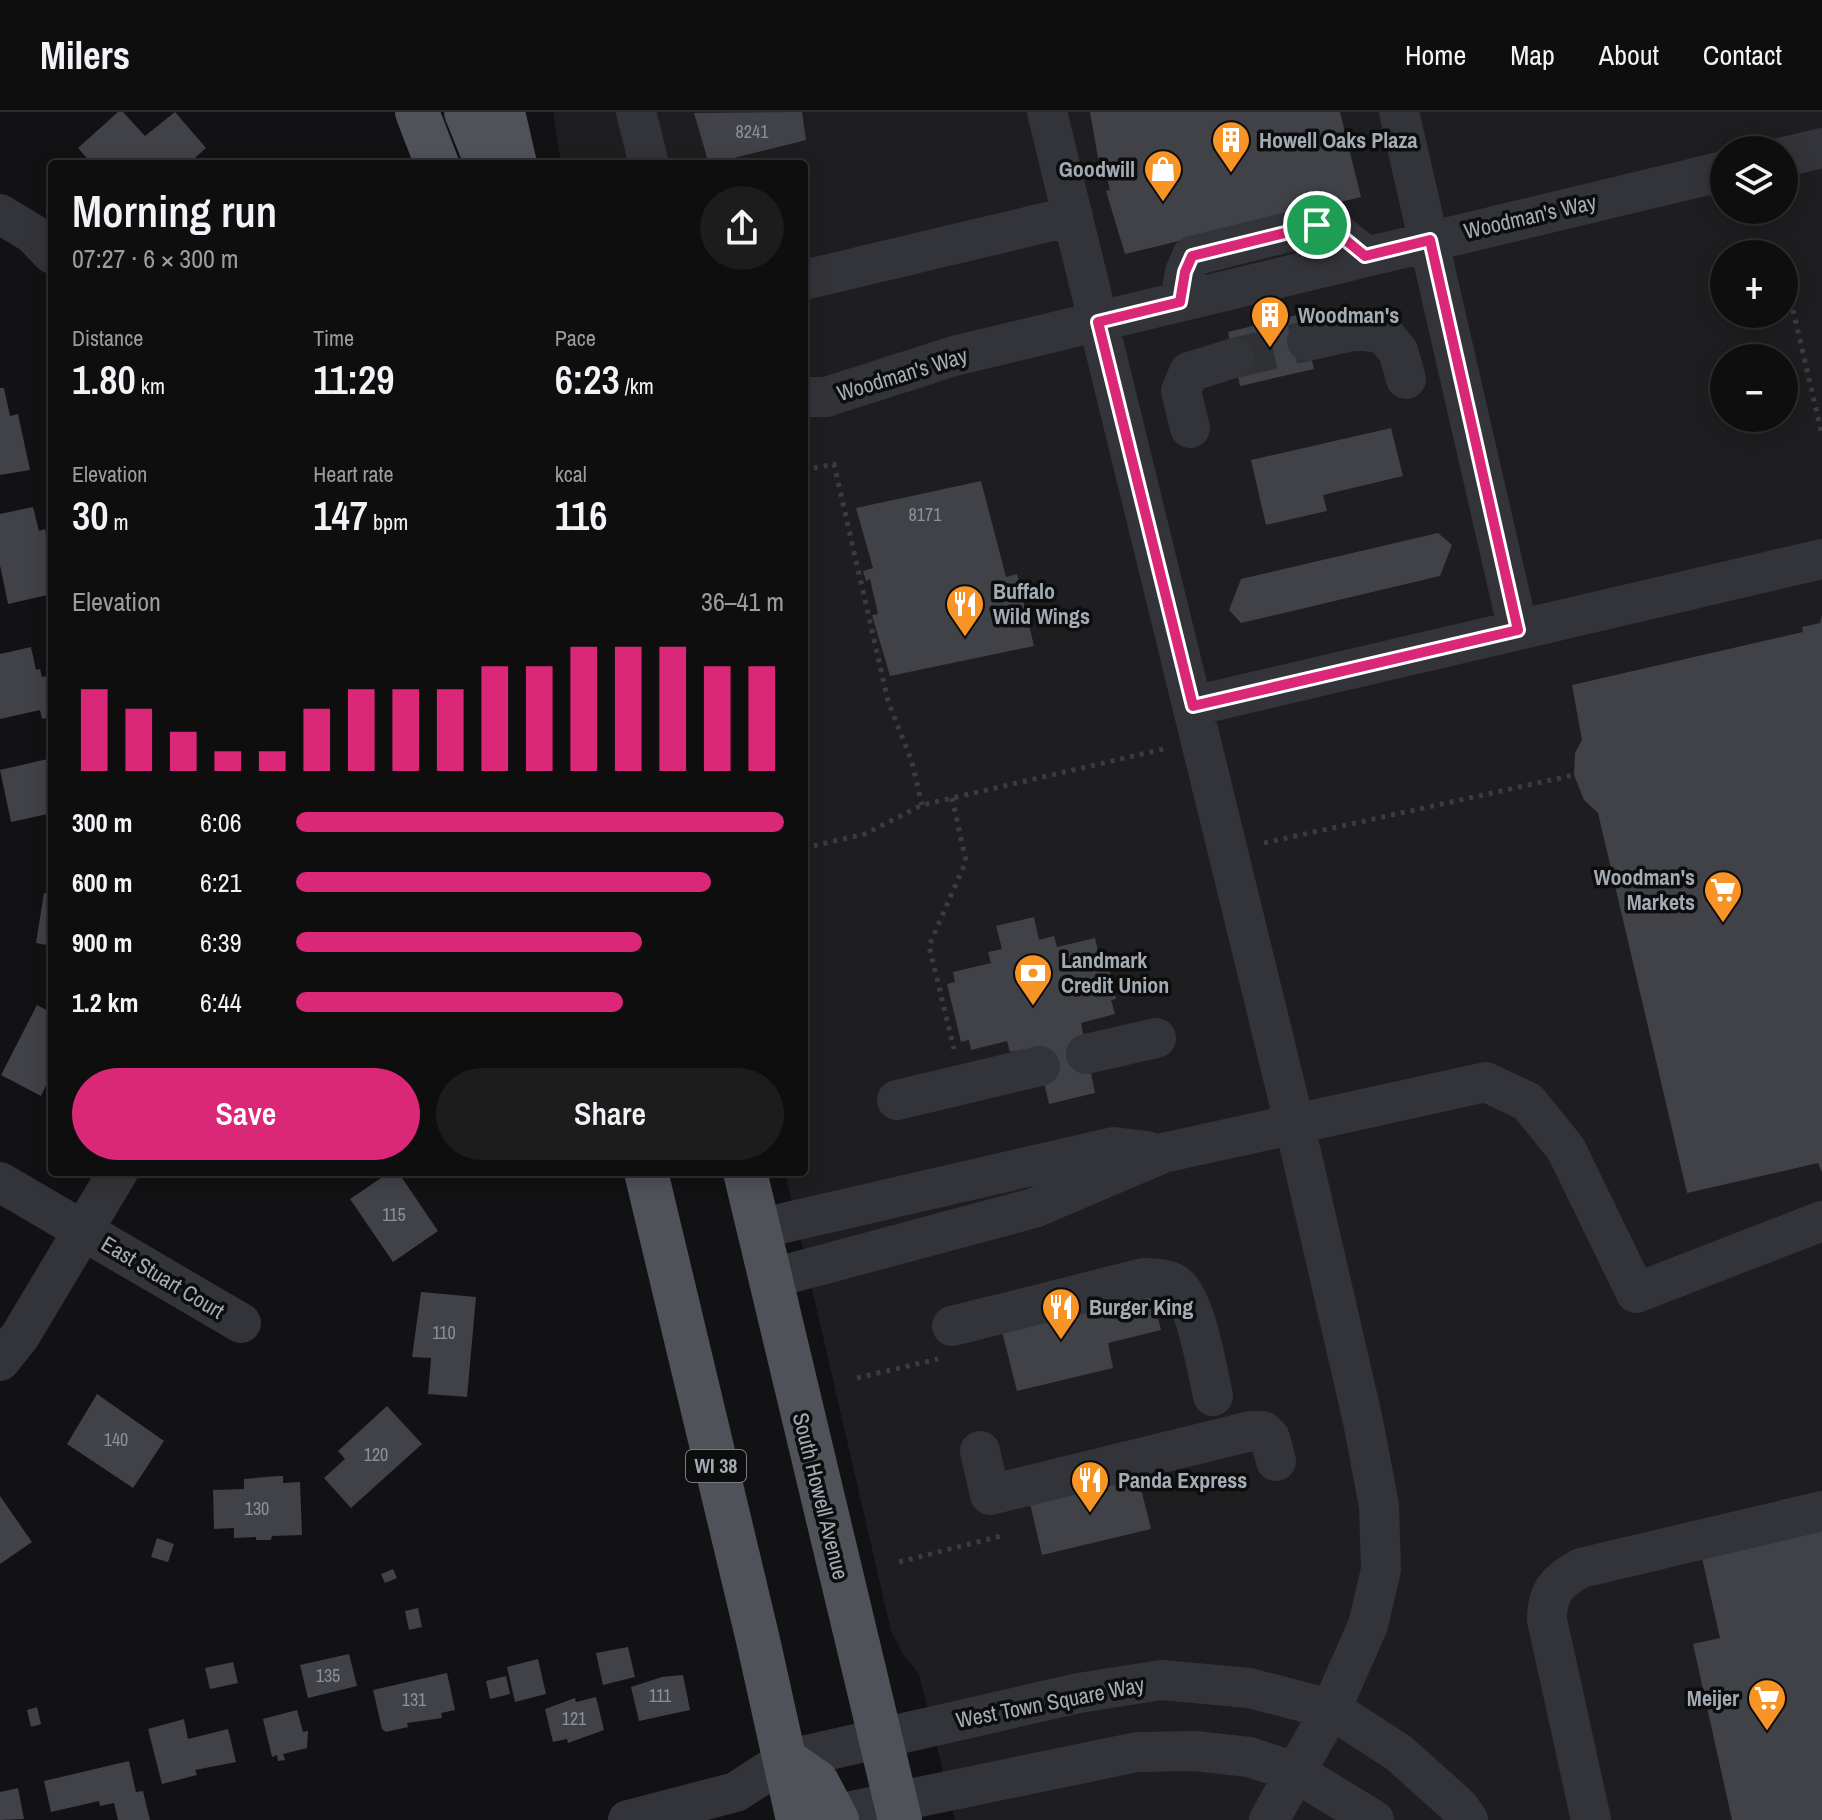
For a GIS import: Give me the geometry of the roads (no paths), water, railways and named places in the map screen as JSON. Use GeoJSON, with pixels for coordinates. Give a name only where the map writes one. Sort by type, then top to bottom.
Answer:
{"type":"FeatureCollection","features":[{"type":"Feature","properties":{"kind":"main road"},"geometry":{"type":"LineString","coordinates":[[397,112],[407,160]]}},
{"type":"Feature","properties":{"kind":"main road"},"geometry":{"type":"LineString","coordinates":[[417,112],[435,160]]}},
{"type":"Feature","properties":{"kind":"main road"},"geometry":{"type":"LineString","coordinates":[[466,112],[485,160]]}},
{"type":"Feature","properties":{"kind":"main road"},"geometry":{"type":"LineString","coordinates":[[503,112],[514,160]]}},
{"type":"Feature","properties":{"kind":"main road","name":"WI 38"},"geometry":{"type":"LineString","coordinates":[[647,1176],[785,1760]]}},
{"type":"Feature","properties":{"kind":"main road","name":"South Howell Avenue"},"geometry":{"type":"LineString","coordinates":[[746,1176],[897,1810]]}},
{"type":"Feature","properties":{"kind":"main road"},"geometry":{"type":"LineString","coordinates":[[785,1760],[817,1782],[814,1819]]}},
{"type":"Feature","properties":{"kind":"street"},"geometry":{"type":"LineString","coordinates":[[636,112],[648,160]]}},
{"type":"Feature","properties":{"kind":"street"},"geometry":{"type":"LineString","coordinates":[[1047,112],[1294,1122],[1360,1406],[1379,1506],[1381,1570],[1368,1625],[1331,1709],[1269,1820]]}},
{"type":"Feature","properties":{"kind":"street"},"geometry":{"type":"LineString","coordinates":[[1399,112],[1518,630]]}},
{"type":"Feature","properties":{"kind":"street"},"geometry":{"type":"LineString","coordinates":[[1798,154],[1822,148]]}},
{"type":"Feature","properties":{"kind":"street","name":"Woodman's Way"},"geometry":{"type":"LineString","coordinates":[[811,403],[954,356],[1710,174]]}},
{"type":"Feature","properties":{"kind":"street"},"geometry":{"type":"LineString","coordinates":[[0,214],[33,234],[48,250]]}},
{"type":"Feature","properties":{"kind":"street"},"geometry":{"type":"LineString","coordinates":[[808,279],[1073,216]]}},
{"type":"Feature","properties":{"kind":"street"},"geometry":{"type":"LineString","coordinates":[[1307,341],[1358,330],[1384,334],[1398,351],[1406,379]]}},
{"type":"Feature","properties":{"kind":"street"},"geometry":{"type":"LineString","coordinates":[[1190,428],[1181,391],[1189,372],[1234,358]]}},
{"type":"Feature","properties":{"kind":"street"},"geometry":{"type":"LineString","coordinates":[[1193,706],[1822,559]]}},
{"type":"Feature","properties":{"kind":"street"},"geometry":{"type":"LineString","coordinates":[[1086,1054],[1156,1038]]}},
{"type":"Feature","properties":{"kind":"street"},"geometry":{"type":"LineString","coordinates":[[897,1100],[1040,1066]]}},
{"type":"Feature","properties":{"kind":"street"},"geometry":{"type":"LineString","coordinates":[[769,1279],[1034,1208],[1163,1153],[1486,1082],[1528,1102],[1566,1149],[1636,1293],[1822,1221]]}},
{"type":"Feature","properties":{"kind":"street"},"geometry":{"type":"LineString","coordinates":[[758,1229],[1114,1147],[1163,1153]]}},
{"type":"Feature","properties":{"kind":"street"},"geometry":{"type":"LineString","coordinates":[[0,1361],[20,1336],[116,1176]]}},
{"type":"Feature","properties":{"kind":"street","name":"East Stuart Court"},"geometry":{"type":"LineString","coordinates":[[0,1182],[241,1323]]}},
{"type":"Feature","properties":{"kind":"street"},"geometry":{"type":"LineString","coordinates":[[948,1342],[1144,1278],[1162,1279],[1175,1284],[1188,1298],[1213,1396]]}},
{"type":"Feature","properties":{"kind":"street"},"geometry":{"type":"LineString","coordinates":[[980,1451],[990,1495],[1251,1431],[1263,1431],[1270,1438],[1276,1461]]}},
{"type":"Feature","properties":{"kind":"street"},"geometry":{"type":"LineString","coordinates":[[1591,1820],[1547,1620],[1547,1600],[1558,1581],[1581,1568],[1822,1511]]}},
{"type":"Feature","properties":{"kind":"street","name":"West Town Square Way"},"geometry":{"type":"LineString","coordinates":[[785,1760],[1079,1693],[1161,1680],[1249,1688],[1331,1709],[1399,1753],[1459,1807],[1468,1820]]}},
{"type":"Feature","properties":{"kind":"street"},"geometry":{"type":"LineString","coordinates":[[736,1792],[814,1819],[897,1810],[1137,1752],[1195,1751],[1249,1757],[1295,1772],[1374,1820]]}},
{"type":"Feature","properties":{"kind":"street"},"geometry":{"type":"LineString","coordinates":[[628,1820],[736,1792],[785,1760]]}},
{"type":"Feature","properties":{"kind":"tunnel"},"geometry":{"type":"LineString","coordinates":[[1234,358],[1307,341]]}},
{"type":"Feature","properties":{"kind":"place","name":"Howell Oaks Plaza"},"geometry":{"type":"Point","coordinates":[1231,174]}},
{"type":"Feature","properties":{"kind":"place","name":"Goodwill"},"geometry":{"type":"Point","coordinates":[1163,203]}},
{"type":"Feature","properties":{"kind":"place","name":"Woodman's"},"geometry":{"type":"Point","coordinates":[1270,349]}},
{"type":"Feature","properties":{"kind":"place","name":"Buffalo Wild Wings"},"geometry":{"type":"Point","coordinates":[965,638]}},
{"type":"Feature","properties":{"kind":"place","name":"Woodman's Markets"},"geometry":{"type":"Point","coordinates":[1723,924]}},
{"type":"Feature","properties":{"kind":"place","name":"Landmark Credit Union"},"geometry":{"type":"Point","coordinates":[1033,1007]}},
{"type":"Feature","properties":{"kind":"place","name":"Burger King"},"geometry":{"type":"Point","coordinates":[1061,1341]}},
{"type":"Feature","properties":{"kind":"place","name":"Panda Express"},"geometry":{"type":"Point","coordinates":[1090,1514]}},
{"type":"Feature","properties":{"kind":"place","name":"Meijer"},"geometry":{"type":"Point","coordinates":[1767,1732]}}]}
